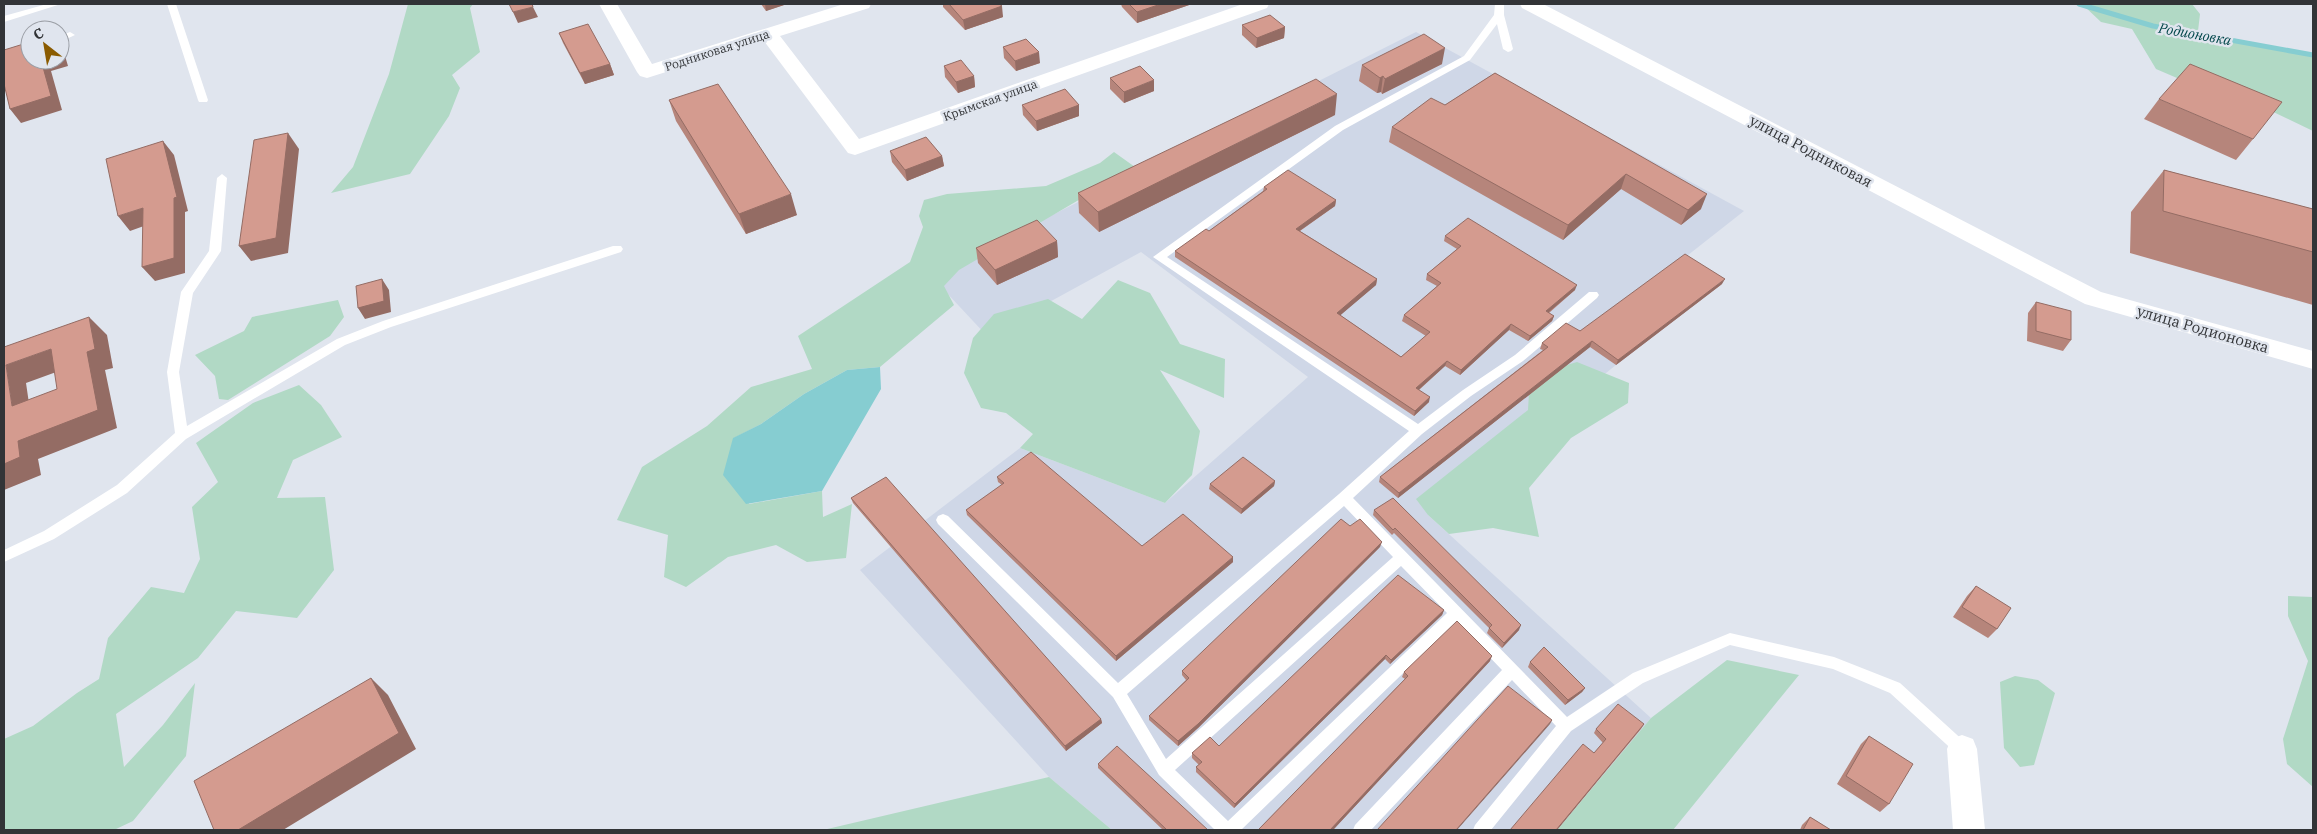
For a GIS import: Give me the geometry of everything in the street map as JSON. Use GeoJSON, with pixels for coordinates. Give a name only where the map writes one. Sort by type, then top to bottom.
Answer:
{"type":"FeatureCollection","features":[{"type":"Feature","properties":{"kind":"street","name":"Родниковая улица"},"geometry":{"type":"LineString","coordinates":[[608,4],[647,72],[862,4]]}},
{"type":"Feature","properties":{"kind":"street","name":"Крымская улица"},"geometry":{"type":"LineString","coordinates":[[768,34],[855,148],[1260,4]]}},
{"type":"Feature","properties":{"kind":"street","name":"улица Родниковая"},"geometry":{"type":"LineString","coordinates":[[1529,4],[2093,298]]}},
{"type":"Feature","properties":{"kind":"street","name":"улица Родионовка"},"geometry":{"type":"LineString","coordinates":[[2093,298],[2313,360]]}},
{"type":"Feature","properties":{"kind":"street"},"geometry":{"type":"LineString","coordinates":[[1962,749],[1969,830]]}},
{"type":"Feature","properties":{"kind":"lane"},"geometry":{"type":"LineString","coordinates":[[4,19],[56,4]]}},
{"type":"Feature","properties":{"kind":"lane"},"geometry":{"type":"LineString","coordinates":[[171,4],[203,100]]}},
{"type":"Feature","properties":{"kind":"lane"},"geometry":{"type":"LineString","coordinates":[[1499,9],[1508,49]]}},
{"type":"Feature","properties":{"kind":"lane"},"geometry":{"type":"LineString","coordinates":[[1418,431],[1159,257],[1338,128],[1467,58],[1499,9]]}},
{"type":"Feature","properties":{"kind":"lane"},"geometry":{"type":"LineString","coordinates":[[182,435],[172,372],[187,292],[214,251],[222,178]]}},
{"type":"Feature","properties":{"kind":"lane"},"geometry":{"type":"LineString","coordinates":[[4,556],[49,535],[122,489],[182,435],[341,342],[387,324],[617,249]]}},
{"type":"Feature","properties":{"kind":"lane"},"geometry":{"type":"LineString","coordinates":[[1118,692],[1344,498],[1418,431],[1467,393],[1519,358],[1593,295]]}},
{"type":"Feature","properties":{"kind":"lane"},"geometry":{"type":"LineString","coordinates":[[1344,498],[1566,726]]}},
{"type":"Feature","properties":{"kind":"lane"},"geometry":{"type":"LineString","coordinates":[[943,520],[1118,692],[1164,770],[1228,830],[1456,613]]}},
{"type":"Feature","properties":{"kind":"lane"},"geometry":{"type":"LineString","coordinates":[[1164,770],[1402,557]]}},
{"type":"Feature","properties":{"kind":"lane"},"geometry":{"type":"LineString","coordinates":[[1481,830],[1566,726],[1638,678],[1730,639],[1834,663],[1895,688],[1962,749]]}},
{"type":"Feature","properties":{"kind":"lane"},"geometry":{"type":"LineString","coordinates":[[1361,830],[1512,670]]}},
{"type":"Feature","properties":{"kind":"shaded area"},"geometry":{"type":"Polygon","coordinates":[[[1416,32],[1744,211],[1683,259],[1722,284],[1616,365],[1428,515],[1651,718],[1557,830],[1112,830],[1049,777],[860,570],[1020,448],[1165,503],[1308,377],[1141,252],[987,336],[931,276],[1416,32]]]}},
{"type":"Feature","properties":{"kind":"green space"},"geometry":{"type":"Polygon","coordinates":[[[408,4],[473,4],[470,8],[480,52],[452,75],[460,88],[449,116],[410,174],[331,193],[353,167],[389,74],[408,4]]]}},
{"type":"Feature","properties":{"kind":"green space"},"geometry":{"type":"Polygon","coordinates":[[[2082,4],[2192,4],[2200,14],[2198,31],[2237,43],[2313,54],[2313,131],[2244,98],[2205,90],[2156,69],[2132,29],[2101,22],[2082,4]]]}},
{"type":"Feature","properties":{"kind":"green space"},"geometry":{"type":"Polygon","coordinates":[[[1114,152],[1135,167],[959,270],[944,286],[954,305],[880,367],[847,370],[804,394],[761,424],[734,438],[749,504],[822,491],[823,517],[852,504],[846,558],[807,562],[776,545],[728,557],[686,587],[664,577],[668,535],[617,520],[642,467],[707,426],[751,387],[812,369],[798,336],[910,262],[923,227],[919,216],[924,200],[947,194],[1046,186],[1100,163],[1114,152]]]}},
{"type":"Feature","properties":{"kind":"green space"},"geometry":{"type":"Polygon","coordinates":[[[1118,280],[1150,293],[1180,344],[1225,359],[1224,398],[1160,370],[1200,431],[1192,475],[1165,503],[1020,448],[1033,434],[1006,413],[981,408],[964,373],[973,338],[994,314],[1048,299],[1082,319],[1118,280]]]}},
{"type":"Feature","properties":{"kind":"green space"},"geometry":{"type":"Polygon","coordinates":[[[338,300],[344,317],[330,336],[228,400],[219,399],[215,376],[195,355],[244,331],[252,317],[338,300]]]}},
{"type":"Feature","properties":{"kind":"green space"},"geometry":{"type":"Polygon","coordinates":[[[1577,362],[1629,383],[1628,403],[1571,438],[1529,488],[1539,537],[1493,528],[1449,534],[1428,515],[1416,499],[1528,410],[1530,376],[1577,362]]]}},
{"type":"Feature","properties":{"kind":"green space"},"geometry":{"type":"Polygon","coordinates":[[[299,385],[321,405],[342,437],[293,460],[277,498],[325,497],[334,570],[297,618],[236,611],[198,658],[116,714],[124,767],[163,725],[195,683],[186,756],[133,821],[114,830],[4,830],[4,739],[33,726],[99,679],[108,638],[151,587],[184,593],[200,559],[192,507],[218,482],[196,443],[253,403],[299,385]]]}},
{"type":"Feature","properties":{"kind":"green space"},"geometry":{"type":"Polygon","coordinates":[[[2288,596],[2313,597],[2313,787],[2287,764],[2283,739],[2308,661],[2288,616],[2288,596]]]}},
{"type":"Feature","properties":{"kind":"green space"},"geometry":{"type":"Polygon","coordinates":[[[1727,660],[1799,675],[1673,830],[1557,830],[1651,718],[1727,660]]]}},
{"type":"Feature","properties":{"kind":"green space"},"geometry":{"type":"Polygon","coordinates":[[[2015,676],[2038,680],[2055,693],[2034,765],[2020,767],[2004,748],[2000,682],[2015,676]]]}},
{"type":"Feature","properties":{"kind":"green space"},"geometry":{"type":"Polygon","coordinates":[[[1049,777],[1112,830],[823,830],[1049,777]]]}},
{"type":"Feature","properties":{"kind":"water"},"geometry":{"type":"Polygon","coordinates":[[[880,367],[881,389],[822,491],[746,504],[723,475],[733,438],[761,424],[804,394],[847,370],[880,367]]]}},
{"type":"Feature","properties":{"kind":"building"},"geometry":{"type":"Polygon","coordinates":[[[509,4],[532,4],[533,7],[513,12],[509,4]]]}},
{"type":"Feature","properties":{"kind":"building"},"geometry":{"type":"Polygon","coordinates":[[[949,4],[999,4],[1002,6],[963,20],[949,4]]]}},
{"type":"Feature","properties":{"kind":"building"},"geometry":{"type":"Polygon","coordinates":[[[1129,4],[1161,4],[1137,12],[1129,4]]]}},
{"type":"Feature","properties":{"kind":"building"},"geometry":{"type":"Polygon","coordinates":[[[1270,15],[1285,27],[1257,38],[1242,25],[1270,15]]]}},
{"type":"Feature","properties":{"kind":"building"},"geometry":{"type":"Polygon","coordinates":[[[588,24],[610,64],[580,73],[559,33],[588,24]]]}},
{"type":"Feature","properties":{"kind":"building"},"geometry":{"type":"Polygon","coordinates":[[[1424,34],[1445,48],[1385,79],[1383,76],[1380,78],[1362,65],[1424,34]]]}},
{"type":"Feature","properties":{"kind":"building"},"geometry":{"type":"Polygon","coordinates":[[[1026,39],[1039,52],[1015,61],[1003,47],[1026,39]]]}},
{"type":"Feature","properties":{"kind":"building"},"geometry":{"type":"Polygon","coordinates":[[[20,45],[20,70],[44,70],[51,96],[10,109],[4,84],[4,50],[20,45]]]}},
{"type":"Feature","properties":{"kind":"building"},"geometry":{"type":"Polygon","coordinates":[[[961,60],[974,76],[956,82],[944,66],[961,60]]]}},
{"type":"Feature","properties":{"kind":"building"},"geometry":{"type":"Polygon","coordinates":[[[2190,64],[2282,102],[2253,139],[2159,99],[2190,64]]]}},
{"type":"Feature","properties":{"kind":"building"},"geometry":{"type":"Polygon","coordinates":[[[1140,66],[1154,80],[1124,92],[1110,78],[1140,66]]]}},
{"type":"Feature","properties":{"kind":"building"},"geometry":{"type":"Polygon","coordinates":[[[1495,73],[1707,194],[1688,210],[1626,174],[1568,225],[1392,127],[1431,98],[1445,105],[1495,73]]]}},
{"type":"Feature","properties":{"kind":"building"},"geometry":{"type":"Polygon","coordinates":[[[1316,79],[1337,94],[1098,212],[1078,193],[1316,79]]]}},
{"type":"Feature","properties":{"kind":"building"},"geometry":{"type":"Polygon","coordinates":[[[718,84],[791,194],[739,214],[669,100],[718,84]]]}},
{"type":"Feature","properties":{"kind":"building"},"geometry":{"type":"Polygon","coordinates":[[[1065,89],[1079,105],[1036,121],[1022,105],[1065,89]]]}},
{"type":"Feature","properties":{"kind":"building"},"geometry":{"type":"Polygon","coordinates":[[[288,133],[276,238],[239,246],[254,140],[288,133]]]}},
{"type":"Feature","properties":{"kind":"building"},"geometry":{"type":"Polygon","coordinates":[[[926,137],[942,156],[905,170],[890,151],[926,137]]]}},
{"type":"Feature","properties":{"kind":"building"},"geometry":{"type":"Polygon","coordinates":[[[163,141],[177,197],[174,198],[174,258],[142,267],[143,208],[118,216],[106,159],[163,141]]]}},
{"type":"Feature","properties":{"kind":"building"},"geometry":{"type":"Polygon","coordinates":[[[1288,170],[1336,200],[1296,229],[1377,279],[1337,313],[1401,357],[1430,332],[1404,315],[1441,283],[1427,274],[1461,246],[1445,236],[1468,218],[1577,285],[1546,311],[1554,316],[1530,336],[1511,324],[1461,370],[1447,361],[1416,388],[1430,397],[1415,411],[1175,251],[1206,229],[1209,231],[1267,189],[1264,187],[1288,170]]]}},
{"type":"Feature","properties":{"kind":"building"},"geometry":{"type":"Polygon","coordinates":[[[2164,170],[2313,209],[2313,252],[2163,211],[2164,170]]]}},
{"type":"Feature","properties":{"kind":"building"},"geometry":{"type":"Polygon","coordinates":[[[1037,220],[1057,241],[995,270],[976,248],[1037,220]]]}},
{"type":"Feature","properties":{"kind":"building"},"geometry":{"type":"Polygon","coordinates":[[[1685,254],[1725,279],[1618,360],[1592,341],[1399,493],[1380,477],[1548,347],[1542,343],[1566,323],[1580,331],[1685,254]]]}},
{"type":"Feature","properties":{"kind":"building"},"geometry":{"type":"Polygon","coordinates":[[[382,279],[384,301],[358,308],[356,286],[382,279]]]}},
{"type":"Feature","properties":{"kind":"building"},"geometry":{"type":"Polygon","coordinates":[[[2036,302],[2071,311],[2071,340],[2036,331],[2036,302]]]}},
{"type":"Feature","properties":{"kind":"building"},"geometry":{"type":"Polygon","coordinates":[[[89,317],[95,349],[87,352],[98,410],[18,441],[20,457],[4,464],[4,347],[89,317]],[[51,349],[6,365],[12,406],[57,389],[51,349]]]}},
{"type":"Feature","properties":{"kind":"building"},"geometry":{"type":"Polygon","coordinates":[[[1031,452],[1142,546],[1183,514],[1233,557],[1116,656],[966,510],[1004,483],[997,477],[1031,452]]]}},
{"type":"Feature","properties":{"kind":"building"},"geometry":{"type":"Polygon","coordinates":[[[1243,457],[1275,481],[1242,509],[1210,484],[1243,457]]]}},
{"type":"Feature","properties":{"kind":"building"},"geometry":{"type":"Polygon","coordinates":[[[886,477],[1101,719],[1065,746],[851,498],[886,477]]]}},
{"type":"Feature","properties":{"kind":"building"},"geometry":{"type":"Polygon","coordinates":[[[1393,498],[1521,625],[1504,643],[1489,628],[1492,625],[1395,528],[1393,530],[1374,510],[1393,498]]]}},
{"type":"Feature","properties":{"kind":"building"},"geometry":{"type":"Polygon","coordinates":[[[1341,519],[1350,526],[1360,519],[1382,542],[1198,724],[1178,741],[1149,716],[1189,678],[1182,671],[1341,519]]]}},
{"type":"Feature","properties":{"kind":"building"},"geometry":{"type":"Polygon","coordinates":[[[1398,575],[1444,610],[1391,660],[1386,655],[1235,804],[1196,767],[1202,762],[1192,753],[1210,737],[1219,746],[1398,575]]]}},
{"type":"Feature","properties":{"kind":"building"},"geometry":{"type":"Polygon","coordinates":[[[1976,586],[2011,608],[1997,629],[1962,607],[1976,586]]]}},
{"type":"Feature","properties":{"kind":"building"},"geometry":{"type":"Polygon","coordinates":[[[1457,621],[1492,656],[1330,830],[1260,830],[1408,676],[1404,672],[1457,621]]]}},
{"type":"Feature","properties":{"kind":"building"},"geometry":{"type":"Polygon","coordinates":[[[1544,647],[1585,688],[1568,700],[1530,662],[1544,647]]]}},
{"type":"Feature","properties":{"kind":"building"},"geometry":{"type":"Polygon","coordinates":[[[371,678],[399,733],[238,830],[214,830],[194,781],[371,678]]]}},
{"type":"Feature","properties":{"kind":"building"},"geometry":{"type":"Polygon","coordinates":[[[1508,686],[1552,720],[1456,830],[1377,830],[1508,686]]]}},
{"type":"Feature","properties":{"kind":"building"},"geometry":{"type":"Polygon","coordinates":[[[1618,704],[1644,724],[1556,830],[1510,830],[1583,744],[1594,753],[1606,739],[1596,729],[1618,704]]]}},
{"type":"Feature","properties":{"kind":"building"},"geometry":{"type":"Polygon","coordinates":[[[1869,736],[1913,764],[1889,804],[1846,776],[1869,736]]]}},
{"type":"Feature","properties":{"kind":"building"},"geometry":{"type":"Polygon","coordinates":[[[1117,746],[1208,830],[1167,830],[1098,764],[1117,746]]]}},
{"type":"Feature","properties":{"kind":"building"},"geometry":{"type":"Polygon","coordinates":[[[1810,817],[1831,830],[1803,830],[1810,817]]]}},
{"type":"Feature","properties":{"kind":"waterway","name":"Родионовка"},"geometry":{"type":"LineString","coordinates":[[2079,4],[2153,26],[2313,55]]}}]}
